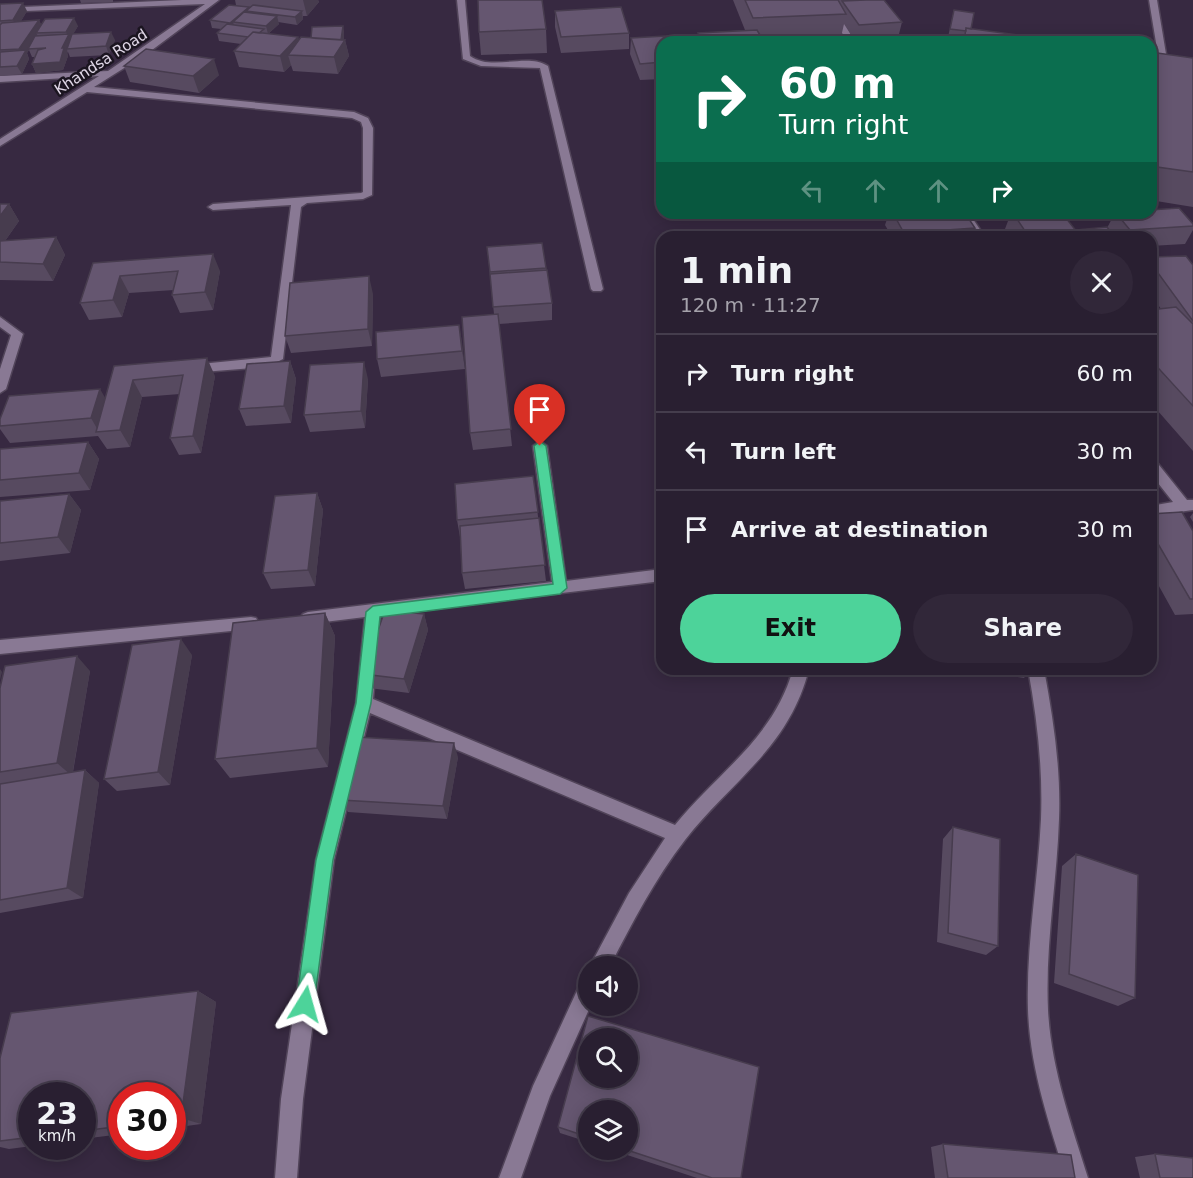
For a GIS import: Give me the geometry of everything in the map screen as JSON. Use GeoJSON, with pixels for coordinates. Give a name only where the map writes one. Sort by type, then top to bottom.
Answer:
{"type":"FeatureCollection","features":[{"type":"Feature","properties":{"kind":"street"},"geometry":{"type":"LineString","coordinates":[[0,10],[215,0]]}},
{"type":"Feature","properties":{"kind":"street","name":"Khandsa Road"},"geometry":{"type":"LineString","coordinates":[[0,143],[87,89],[215,0]]}},
{"type":"Feature","properties":{"kind":"street"},"geometry":{"type":"LineString","coordinates":[[461,0],[466,57],[469,60],[484,64],[531,62],[544,66],[597,289]]}},
{"type":"Feature","properties":{"kind":"street"},"geometry":{"type":"LineString","coordinates":[[828,0],[848,36]]}},
{"type":"Feature","properties":{"kind":"street"},"geometry":{"type":"LineString","coordinates":[[1153,0],[1162,61],[1174,69],[1193,72]]}},
{"type":"Feature","properties":{"kind":"street"},"geometry":{"type":"LineString","coordinates":[[0,80],[111,73]]}},
{"type":"Feature","properties":{"kind":"street"},"geometry":{"type":"LineString","coordinates":[[87,89],[354,116],[365,120],[368,128],[368,193],[298,202],[213,207]]}},
{"type":"Feature","properties":{"kind":"street"},"geometry":{"type":"LineString","coordinates":[[177,370],[267,363],[277,359],[298,202]]}},
{"type":"Feature","properties":{"kind":"street"},"geometry":{"type":"LineString","coordinates":[[0,321],[18,334],[0,389]]}},
{"type":"Feature","properties":{"kind":"street"},"geometry":{"type":"LineString","coordinates":[[540,446],[560,588]]}},
{"type":"Feature","properties":{"kind":"street"},"geometry":{"type":"LineString","coordinates":[[1157,471],[1188,505]]}},
{"type":"Feature","properties":{"kind":"street"},"geometry":{"type":"LineString","coordinates":[[1157,510],[1188,505]]}},
{"type":"Feature","properties":{"kind":"street"},"geometry":{"type":"LineString","coordinates":[[291,620],[373,612],[656,576]]}},
{"type":"Feature","properties":{"kind":"street"},"geometry":{"type":"LineString","coordinates":[[286,1178],[292,1099],[325,860],[364,703],[373,612]]}},
{"type":"Feature","properties":{"kind":"street"},"geometry":{"type":"LineString","coordinates":[[0,646],[268,622]]}},
{"type":"Feature","properties":{"kind":"street"},"geometry":{"type":"LineString","coordinates":[[605,956],[626,915],[678,834],[784,717],[797,689],[800,675]]}},
{"type":"Feature","properties":{"kind":"street"},"geometry":{"type":"LineString","coordinates":[[1037,675],[1043,710],[1050,816],[1041,924],[1038,1010],[1047,1084],[1077,1178]]}},
{"type":"Feature","properties":{"kind":"street"},"geometry":{"type":"LineString","coordinates":[[364,703],[678,834]]}},
{"type":"Feature","properties":{"kind":"street"},"geometry":{"type":"LineString","coordinates":[[510,1178],[540,1093],[578,1011]]}},
{"type":"Feature","properties":{"kind":"building"},"geometry":{"type":"Polygon","coordinates":[[[478,0],[542,0],[546,29],[479,32],[478,0]]]}},
{"type":"Feature","properties":{"kind":"building"},"geometry":{"type":"Polygon","coordinates":[[[745,0],[838,0],[846,14],[753,18],[745,0]]]}},
{"type":"Feature","properties":{"kind":"building"},"geometry":{"type":"Polygon","coordinates":[[[884,0],[902,22],[859,25],[842,1],[884,0]]]}},
{"type":"Feature","properties":{"kind":"building"},"geometry":{"type":"Polygon","coordinates":[[[23,3],[13,20],[0,21],[0,4],[23,3]]]}},
{"type":"Feature","properties":{"kind":"building"},"geometry":{"type":"Polygon","coordinates":[[[229,5],[249,7],[230,23],[210,20],[229,5]]]}},
{"type":"Feature","properties":{"kind":"building"},"geometry":{"type":"Polygon","coordinates":[[[253,5],[302,11],[295,17],[246,11],[253,5]]]}},
{"type":"Feature","properties":{"kind":"building"},"geometry":{"type":"Polygon","coordinates":[[[621,7],[629,33],[561,37],[555,11],[621,7]]]}},
{"type":"Feature","properties":{"kind":"building"},"geometry":{"type":"Polygon","coordinates":[[[954,10],[974,13],[971,29],[966,28],[966,31],[950,29],[954,10]]]}},
{"type":"Feature","properties":{"kind":"building"},"geometry":{"type":"Polygon","coordinates":[[[244,12],[277,16],[266,26],[233,22],[244,12]]]}},
{"type":"Feature","properties":{"kind":"building"},"geometry":{"type":"Polygon","coordinates":[[[74,18],[66,32],[36,33],[45,19],[74,18]]]}},
{"type":"Feature","properties":{"kind":"building"},"geometry":{"type":"Polygon","coordinates":[[[39,20],[19,49],[0,50],[0,25],[2,23],[39,20]]]}},
{"type":"Feature","properties":{"kind":"building"},"geometry":{"type":"Polygon","coordinates":[[[227,24],[264,29],[259,33],[253,32],[248,37],[217,33],[227,24]]]}},
{"type":"Feature","properties":{"kind":"building"},"geometry":{"type":"Polygon","coordinates":[[[343,26],[341,40],[311,38],[312,27],[343,26]]]}},
{"type":"Feature","properties":{"kind":"building"},"geometry":{"type":"Polygon","coordinates":[[[966,28],[1026,36],[965,36],[966,28]]]}},
{"type":"Feature","properties":{"kind":"building"},"geometry":{"type":"Polygon","coordinates":[[[757,30],[760,36],[699,36],[698,33],[757,30]]]}},
{"type":"Feature","properties":{"kind":"building"},"geometry":{"type":"Polygon","coordinates":[[[111,32],[106,46],[67,49],[72,34],[111,32]]]}},
{"type":"Feature","properties":{"kind":"building"},"geometry":{"type":"Polygon","coordinates":[[[253,32],[298,37],[280,56],[234,51],[253,32]]]}},
{"type":"Feature","properties":{"kind":"building"},"geometry":{"type":"Polygon","coordinates":[[[69,34],[62,48],[64,48],[60,62],[32,64],[38,50],[46,48],[28,49],[35,36],[69,34]]]}},
{"type":"Feature","properties":{"kind":"building"},"geometry":{"type":"Polygon","coordinates":[[[301,37],[345,40],[334,57],[288,55],[301,37]]]}},
{"type":"Feature","properties":{"kind":"building"},"geometry":{"type":"Polygon","coordinates":[[[656,37],[656,63],[640,64],[631,38],[656,37]]]}},
{"type":"Feature","properties":{"kind":"building"},"geometry":{"type":"Polygon","coordinates":[[[146,49],[214,59],[193,76],[124,66],[146,49]]]}},
{"type":"Feature","properties":{"kind":"building"},"geometry":{"type":"Polygon","coordinates":[[[26,50],[17,66],[0,67],[0,52],[26,50]]]}},
{"type":"Feature","properties":{"kind":"building"},"geometry":{"type":"Polygon","coordinates":[[[1157,53],[1193,58],[1193,172],[1157,167],[1157,53]]]}},
{"type":"Feature","properties":{"kind":"building"},"geometry":{"type":"Polygon","coordinates":[[[0,204],[9,204],[0,216],[0,204]]]}},
{"type":"Feature","properties":{"kind":"building"},"geometry":{"type":"Polygon","coordinates":[[[1179,208],[1193,226],[1130,230],[1121,219],[1157,219],[1157,210],[1179,208]]]}},
{"type":"Feature","properties":{"kind":"building"},"geometry":{"type":"Polygon","coordinates":[[[896,219],[969,219],[975,228],[932,231],[903,231],[896,219]]]}},
{"type":"Feature","properties":{"kind":"building"},"geometry":{"type":"Polygon","coordinates":[[[1017,219],[1067,219],[1076,231],[1025,231],[1017,219]]]}},
{"type":"Feature","properties":{"kind":"building"},"geometry":{"type":"Polygon","coordinates":[[[1107,227],[1110,231],[1076,231],[1107,227]]]}},
{"type":"Feature","properties":{"kind":"building"},"geometry":{"type":"Polygon","coordinates":[[[56,237],[43,264],[0,262],[0,241],[56,237]]]}},
{"type":"Feature","properties":{"kind":"building"},"geometry":{"type":"Polygon","coordinates":[[[542,243],[546,268],[490,272],[487,247],[542,243]]]}},
{"type":"Feature","properties":{"kind":"building"},"geometry":{"type":"Polygon","coordinates":[[[213,254],[205,292],[172,295],[178,271],[120,276],[113,300],[80,303],[93,263],[213,254]]]}},
{"type":"Feature","properties":{"kind":"building"},"geometry":{"type":"Polygon","coordinates":[[[1186,256],[1193,265],[1193,321],[1157,272],[1157,257],[1186,256]]]}},
{"type":"Feature","properties":{"kind":"building"},"geometry":{"type":"Polygon","coordinates":[[[547,270],[552,303],[493,307],[490,274],[547,270]]]}},
{"type":"Feature","properties":{"kind":"building"},"geometry":{"type":"Polygon","coordinates":[[[369,276],[368,329],[285,336],[290,283],[369,276]]]}},
{"type":"Feature","properties":{"kind":"building"},"geometry":{"type":"Polygon","coordinates":[[[1176,307],[1193,324],[1193,406],[1157,367],[1157,309],[1176,307]]]}},
{"type":"Feature","properties":{"kind":"building"},"geometry":{"type":"Polygon","coordinates":[[[498,314],[511,429],[470,433],[462,317],[498,314]]]}},
{"type":"Feature","properties":{"kind":"building"},"geometry":{"type":"Polygon","coordinates":[[[459,325],[462,351],[377,359],[376,332],[459,325]]]}},
{"type":"Feature","properties":{"kind":"building"},"geometry":{"type":"Polygon","coordinates":[[[207,358],[193,436],[170,438],[183,375],[133,380],[120,430],[96,432],[114,366],[207,358]]]}},
{"type":"Feature","properties":{"kind":"building"},"geometry":{"type":"Polygon","coordinates":[[[290,361],[284,406],[239,409],[247,364],[290,361]]]}},
{"type":"Feature","properties":{"kind":"building"},"geometry":{"type":"Polygon","coordinates":[[[364,362],[361,411],[304,415],[310,365],[364,362]]]}},
{"type":"Feature","properties":{"kind":"building"},"geometry":{"type":"Polygon","coordinates":[[[100,389],[91,418],[0,426],[0,419],[9,396],[100,389]]]}},
{"type":"Feature","properties":{"kind":"building"},"geometry":{"type":"Polygon","coordinates":[[[88,442],[79,473],[0,480],[0,449],[88,442]]]}},
{"type":"Feature","properties":{"kind":"building"},"geometry":{"type":"Polygon","coordinates":[[[533,476],[538,512],[457,520],[455,484],[533,476]]]}},
{"type":"Feature","properties":{"kind":"building"},"geometry":{"type":"Polygon","coordinates":[[[317,493],[308,570],[263,573],[275,496],[317,493]]]}},
{"type":"Feature","properties":{"kind":"building"},"geometry":{"type":"Polygon","coordinates":[[[69,494],[58,537],[0,543],[0,501],[69,494]]]}},
{"type":"Feature","properties":{"kind":"building"},"geometry":{"type":"Polygon","coordinates":[[[1182,512],[1193,531],[1193,599],[1190,599],[1157,542],[1157,514],[1182,512]]]}},
{"type":"Feature","properties":{"kind":"building"},"geometry":{"type":"Polygon","coordinates":[[[539,518],[545,565],[462,573],[460,526],[539,518]]]}},
{"type":"Feature","properties":{"kind":"building"},"geometry":{"type":"Polygon","coordinates":[[[385,610],[424,614],[404,679],[363,674],[385,610]]]}},
{"type":"Feature","properties":{"kind":"building"},"geometry":{"type":"Polygon","coordinates":[[[325,613],[317,748],[215,759],[233,623],[325,613]]]}},
{"type":"Feature","properties":{"kind":"building"},"geometry":{"type":"Polygon","coordinates":[[[181,639],[158,772],[104,779],[132,645],[181,639]]]}},
{"type":"Feature","properties":{"kind":"building"},"geometry":{"type":"Polygon","coordinates":[[[77,656],[57,763],[0,772],[0,688],[5,666],[77,656]]]}},
{"type":"Feature","properties":{"kind":"building"},"geometry":{"type":"Polygon","coordinates":[[[357,737],[454,743],[443,806],[341,800],[357,737]]]}},
{"type":"Feature","properties":{"kind":"building"},"geometry":{"type":"Polygon","coordinates":[[[85,770],[67,888],[0,900],[0,784],[85,770]]]}},
{"type":"Feature","properties":{"kind":"building"},"geometry":{"type":"Polygon","coordinates":[[[953,827],[1000,839],[998,946],[948,933],[953,827]]]}},
{"type":"Feature","properties":{"kind":"building"},"geometry":{"type":"Polygon","coordinates":[[[1076,854],[1138,875],[1135,998],[1069,974],[1076,854]]]}},
{"type":"Feature","properties":{"kind":"building"},"geometry":{"type":"Polygon","coordinates":[[[198,991],[186,1082],[108,1082],[108,1128],[96,1129],[96,1082],[18,1082],[18,1139],[0,1141],[0,1058],[11,1013],[198,991]]]}},
{"type":"Feature","properties":{"kind":"building"},"geometry":{"type":"Polygon","coordinates":[[[588,1016],[628,1028],[585,1028],[588,1016]]]}},
{"type":"Feature","properties":{"kind":"building"},"geometry":{"type":"Polygon","coordinates":[[[638,1031],[759,1067],[741,1178],[712,1178],[638,1154],[638,1100],[578,1100],[578,1134],[558,1127],[578,1053],[578,1088],[638,1088],[638,1031]]]}},
{"type":"Feature","properties":{"kind":"building"},"geometry":{"type":"Polygon","coordinates":[[[943,1144],[1071,1155],[1075,1178],[948,1178],[943,1144]]]}},
{"type":"Feature","properties":{"kind":"building"},"geometry":{"type":"Polygon","coordinates":[[[1155,1154],[1193,1158],[1193,1178],[1160,1178],[1155,1154]]]}},
{"type":"Feature","properties":{"kind":"route"},"geometry":{"type":"LineString","coordinates":[[305,1004],[325,860],[364,703],[373,612],[560,588],[540,446]]}}]}
